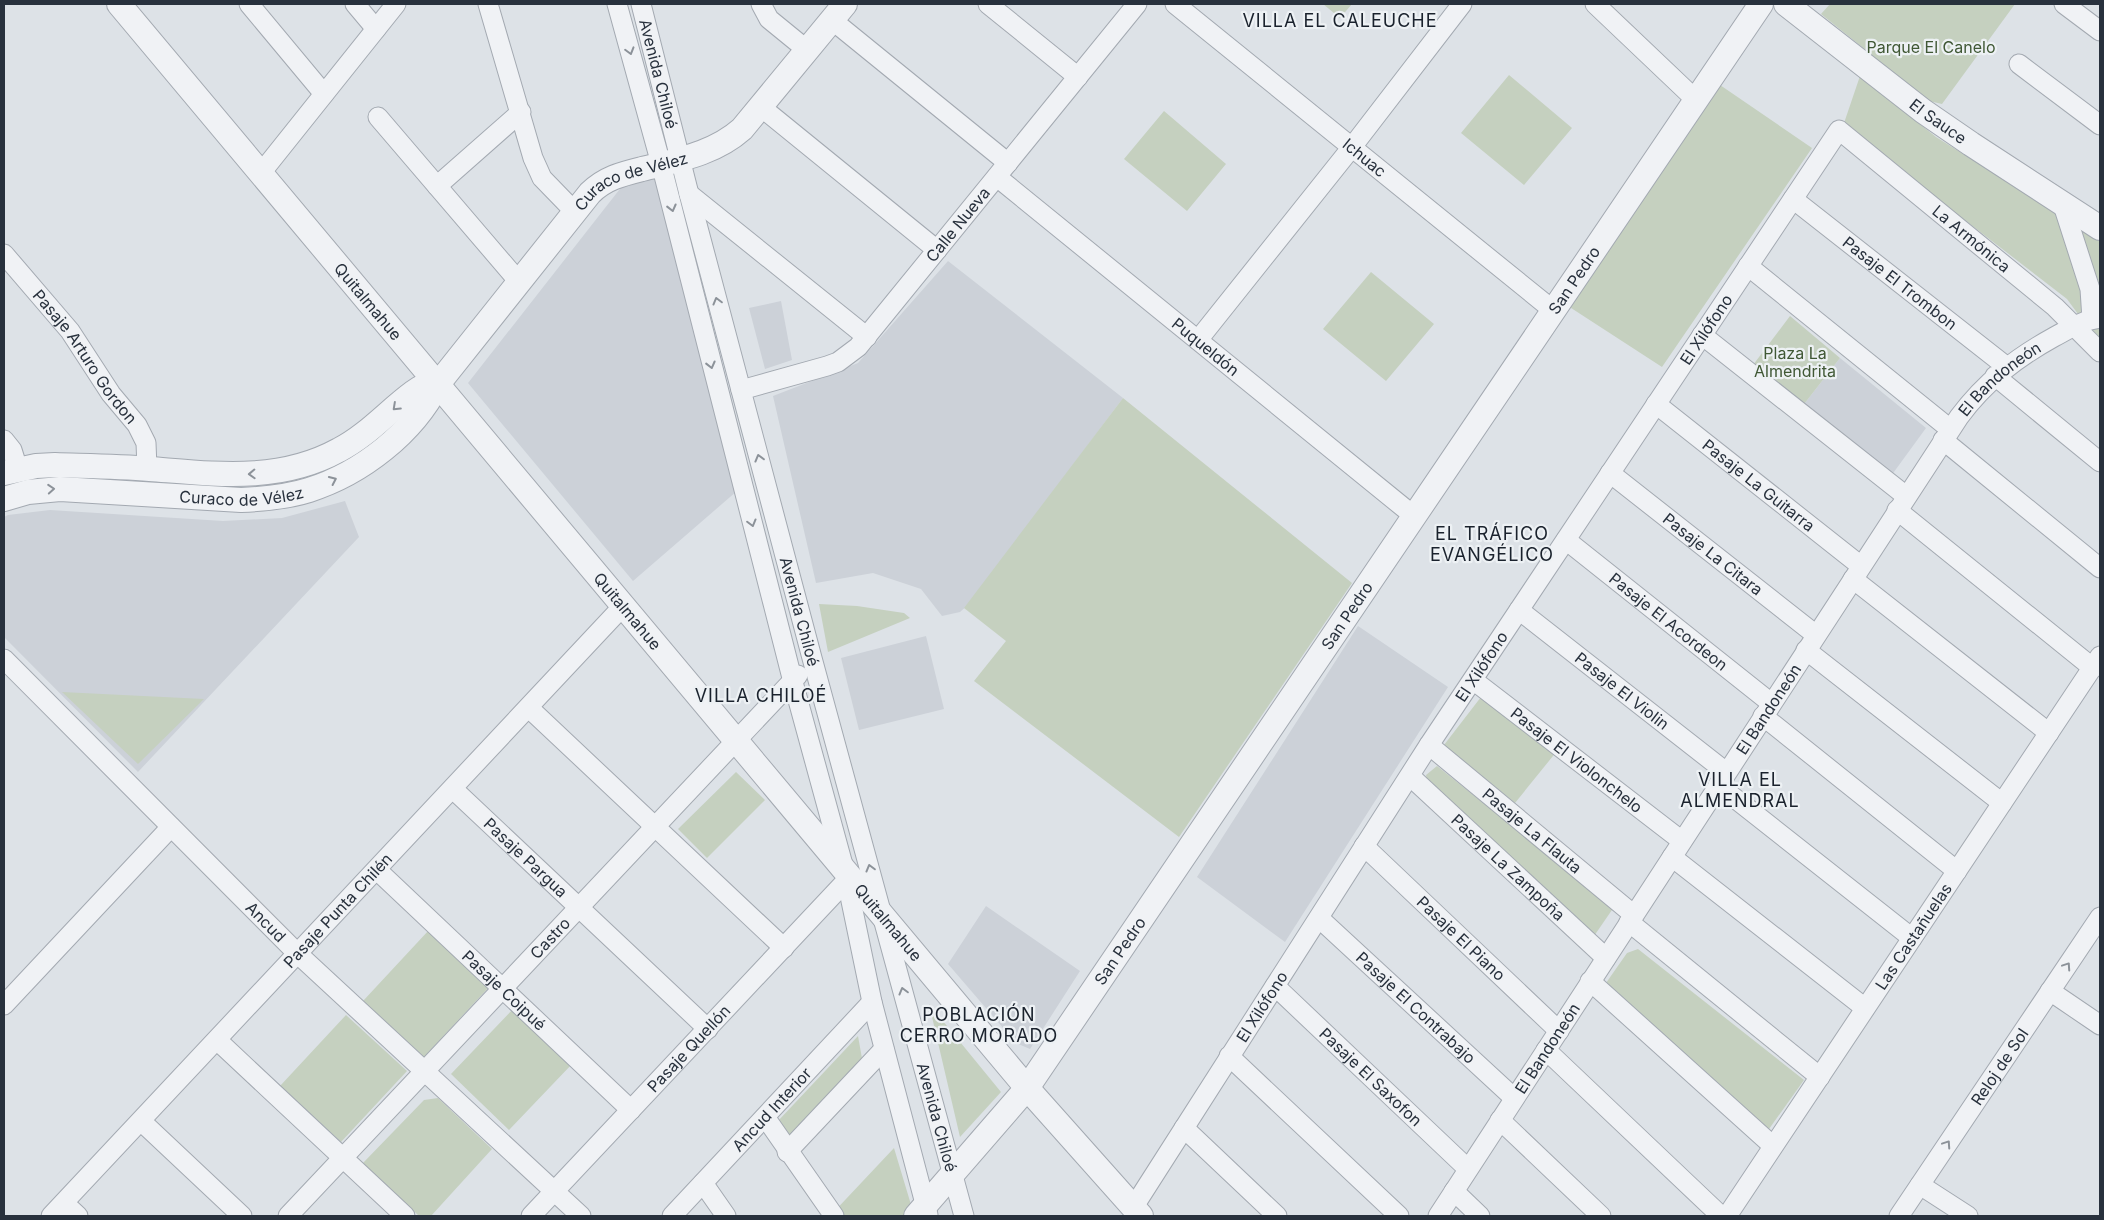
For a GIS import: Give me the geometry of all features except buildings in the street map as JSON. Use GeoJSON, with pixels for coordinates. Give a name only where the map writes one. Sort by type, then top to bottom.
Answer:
{"type":"FeatureCollection","features":[{"type":"Feature","properties":{"kind":"street","name":"Quitalmahue"},"geometry":{"type":"LineString","coordinates":[[119,4],[624,605],[846,876],[883,915],[1027,1088],[1137,1212]]}},
{"type":"Feature","properties":{"kind":"street"},"geometry":{"type":"LineString","coordinates":[[249,4],[324,94]]}},
{"type":"Feature","properties":{"kind":"street"},"geometry":{"type":"LineString","coordinates":[[355,4],[376,29]]}},
{"type":"Feature","properties":{"kind":"street"},"geometry":{"type":"LineString","coordinates":[[261,173],[396,4]]}},
{"type":"Feature","properties":{"kind":"street"},"geometry":{"type":"LineString","coordinates":[[488,4],[533,158],[542,178],[575,212]]}},
{"type":"Feature","properties":{"kind":"street","name":"Avenida Chiloé"},"geometry":{"type":"LineString","coordinates":[[617,4],[671,161],[689,194],[812,658],[964,1216]]}},
{"type":"Feature","properties":{"kind":"street","name":"Avenida Chiloé"},"geometry":{"type":"LineString","coordinates":[[641,4],[671,161],[793,682],[846,876],[872,1002],[923,1213]]}},
{"type":"Feature","properties":{"kind":"street"},"geometry":{"type":"LineString","coordinates":[[761,4],[769,18],[807,50]]}},
{"type":"Feature","properties":{"kind":"street"},"geometry":{"type":"LineString","coordinates":[[988,4],[1078,77]]}},
{"type":"Feature","properties":{"kind":"street","name":"Calle Nueva"},"geometry":{"type":"LineString","coordinates":[[740,390],[838,362],[858,347],[1137,4]]}},
{"type":"Feature","properties":{"kind":"street","name":"Ichuac"},"geometry":{"type":"LineString","coordinates":[[1175,4],[1554,310]]}},
{"type":"Feature","properties":{"kind":"street"},"geometry":{"type":"LineString","coordinates":[[1198,340],[1352,147],[1462,4]]}},
{"type":"Feature","properties":{"kind":"street"},"geometry":{"type":"LineString","coordinates":[[1595,4],[1696,100]]}},
{"type":"Feature","properties":{"kind":"street","name":"San Pedro"},"geometry":{"type":"LineString","coordinates":[[923,1213],[952,1173],[1027,1088],[1762,4]]}},
{"type":"Feature","properties":{"kind":"street","name":"El Sauce"},"geometry":{"type":"LineString","coordinates":[[1786,4],[1923,110],[1971,144],[2062,202],[2098,222]]}},
{"type":"Feature","properties":{"kind":"street"},"geometry":{"type":"LineString","coordinates":[[2064,4],[2100,32]]}},
{"type":"Feature","properties":{"kind":"street","name":"Curaco de Vélez"},"geometry":{"type":"LineString","coordinates":[[4,499],[28,492],[60,489],[241,500],[285,496],[310,490],[349,472],[383,450],[419,415],[438,384],[590,193],[606,180],[718,146],[731,139],[742,129],[838,12]]}},
{"type":"Feature","properties":{"kind":"street","name":"Puqueldón"},"geometry":{"type":"LineString","coordinates":[[838,12],[1002,170],[1198,340],[1414,516]]}},
{"type":"Feature","properties":{"kind":"street"},"geometry":{"type":"LineString","coordinates":[[2019,64],[2100,125]]}},
{"type":"Feature","properties":{"kind":"street"},"geometry":{"type":"LineString","coordinates":[[761,106],[937,250]]}},
{"type":"Feature","properties":{"kind":"street"},"geometry":{"type":"LineString","coordinates":[[437,186],[521,112]]}},
{"type":"Feature","properties":{"kind":"street"},"geometry":{"type":"LineString","coordinates":[[378,117],[520,282]]}},
{"type":"Feature","properties":{"kind":"street","name":"El Xilófono"},"geometry":{"type":"LineString","coordinates":[[1137,1212],[1184,1128],[1229,1056],[1429,745],[1839,130]]}},
{"type":"Feature","properties":{"kind":"street","name":"La Armónica"},"geometry":{"type":"LineString","coordinates":[[1839,130],[2055,307],[2100,352]]}},
{"type":"Feature","properties":{"kind":"street"},"geometry":{"type":"LineString","coordinates":[[689,194],[867,337]]}},
{"type":"Feature","properties":{"kind":"street","name":"Pasaje El Trombon"},"geometry":{"type":"LineString","coordinates":[[1793,199],[2001,371],[2100,462]]}},
{"type":"Feature","properties":{"kind":"street","name":"El Bandoneón"},"geometry":{"type":"LineString","coordinates":[[1438,1216],[1946,435],[1971,401],[2001,371],[2073,326],[2096,319],[2090,289],[2062,202]]}},
{"type":"Feature","properties":{"kind":"street","name":"Pasaje Arturo Gordon"},"geometry":{"type":"LineString","coordinates":[[4,254],[70,331],[111,394],[137,425],[146,443],[147,468]]}},
{"type":"Feature","properties":{"kind":"street"},"geometry":{"type":"LineString","coordinates":[[1748,266],[2100,568]]}},
{"type":"Feature","properties":{"kind":"street"},"geometry":{"type":"LineString","coordinates":[[1702,336],[2096,662]]}},
{"type":"Feature","properties":{"kind":"street","name":"Curaco de Vélez"},"geometry":{"type":"LineString","coordinates":[[11,471],[54,465],[147,468],[241,475],[276,472],[304,466],[331,454],[360,438],[420,388],[438,384]]}},
{"type":"Feature","properties":{"kind":"street","name":"Pasaje La Guitarra"},"geometry":{"type":"LineString","coordinates":[[1656,404],[2049,733]]}},
{"type":"Feature","properties":{"kind":"street"},"geometry":{"type":"LineString","coordinates":[[4,440],[12,450],[11,471]]}},
{"type":"Feature","properties":{"kind":"street","name":"Pasaje La Citara"},"geometry":{"type":"LineString","coordinates":[[1610,473],[2002,803]]}},
{"type":"Feature","properties":{"kind":"street","name":"Pasaje El Acordeon"},"geometry":{"type":"LineString","coordinates":[[1566,540],[1957,871]]}},
{"type":"Feature","properties":{"kind":"street","name":"Pasaje Punta Chilén"},"geometry":{"type":"LineString","coordinates":[[58,1210],[624,605]]}},
{"type":"Feature","properties":{"kind":"street","name":"Pasaje El Violin"},"geometry":{"type":"LineString","coordinates":[[1519,610],[1912,938]]}},
{"type":"Feature","properties":{"kind":"street","name":"Castro"},"geometry":{"type":"LineString","coordinates":[[288,1216],[793,682],[812,658]]}},
{"type":"Feature","properties":{"kind":"street","name":"Las Castañuelas"},"geometry":{"type":"LineString","coordinates":[[1727,1216],[2096,662]]}},
{"type":"Feature","properties":{"kind":"street","name":"Ancud"},"geometry":{"type":"LineString","coordinates":[[7,671],[171,828],[298,954],[581,1216]]}},
{"type":"Feature","properties":{"kind":"street","name":"Pasaje El Violonchelo"},"geometry":{"type":"LineString","coordinates":[[1473,680],[1865,1008]]}},
{"type":"Feature","properties":{"kind":"street"},"geometry":{"type":"LineString","coordinates":[[529,708],[784,948]]}},
{"type":"Feature","properties":{"kind":"street","name":"Pasaje La Flauta"},"geometry":{"type":"LineString","coordinates":[[1429,745],[1631,918],[1820,1076]]}},
{"type":"Feature","properties":{"kind":"street","name":"Pasaje La Zampoña"},"geometry":{"type":"LineString","coordinates":[[1410,776],[1606,958]]}},
{"type":"Feature","properties":{"kind":"street","name":"Pasaje Pargua"},"geometry":{"type":"LineString","coordinates":[[453,789],[708,1028]]}},
{"type":"Feature","properties":{"kind":"street"},"geometry":{"type":"LineString","coordinates":[[4,1005],[171,828]]}},
{"type":"Feature","properties":{"kind":"street","name":"Pasaje El Piano"},"geometry":{"type":"LineString","coordinates":[[1364,846],[1558,1031]]}},
{"type":"Feature","properties":{"kind":"street","name":"Pasaje Coipué"},"geometry":{"type":"LineString","coordinates":[[377,870],[631,1110]]}},
{"type":"Feature","properties":{"kind":"street","name":"Pasaje Quellón"},"geometry":{"type":"LineString","coordinates":[[531,1216],[784,948],[846,876]]}},
{"type":"Feature","properties":{"kind":"street","name":"Reloj de Sol"},"geometry":{"type":"LineString","coordinates":[[1899,1216],[2100,917]]}},
{"type":"Feature","properties":{"kind":"street","name":"Pasaje El Contrabajo"},"geometry":{"type":"LineString","coordinates":[[1318,918],[1514,1098]]}},
{"type":"Feature","properties":{"kind":"street"},"geometry":{"type":"LineString","coordinates":[[1590,981],[1773,1146]]}},
{"type":"Feature","properties":{"kind":"street","name":"Pasaje El Saxofon"},"geometry":{"type":"LineString","coordinates":[[1275,986],[1468,1169]]}},
{"type":"Feature","properties":{"kind":"street"},"geometry":{"type":"LineString","coordinates":[[2050,991],[2100,1025]]}},
{"type":"Feature","properties":{"kind":"street","name":"Ancud Interior"},"geometry":{"type":"LineString","coordinates":[[672,1216],[690,1209],[703,1183],[872,1002]]}},
{"type":"Feature","properties":{"kind":"street"},"geometry":{"type":"LineString","coordinates":[[217,1040],[404,1216]]}},
{"type":"Feature","properties":{"kind":"street"},"geometry":{"type":"LineString","coordinates":[[787,1152],[884,1049]]}},
{"type":"Feature","properties":{"kind":"street"},"geometry":{"type":"LineString","coordinates":[[1546,1050],[1722,1216]]}},
{"type":"Feature","properties":{"kind":"street"},"geometry":{"type":"LineString","coordinates":[[1229,1056],[1399,1216]]}},
{"type":"Feature","properties":{"kind":"street"},"geometry":{"type":"LineString","coordinates":[[765,1117],[787,1152],[834,1216]]}},
{"type":"Feature","properties":{"kind":"street"},"geometry":{"type":"LineString","coordinates":[[1500,1120],[1601,1216]]}},
{"type":"Feature","properties":{"kind":"street"},"geometry":{"type":"LineString","coordinates":[[141,1121],[242,1216]]}},
{"type":"Feature","properties":{"kind":"street"},"geometry":{"type":"LineString","coordinates":[[1184,1128],[1277,1216]]}},
{"type":"Feature","properties":{"kind":"street"},"geometry":{"type":"LineString","coordinates":[[703,1183],[726,1216]]}},
{"type":"Feature","properties":{"kind":"street"},"geometry":{"type":"LineString","coordinates":[[1920,1184],[1968,1216]]}},
{"type":"Feature","properties":{"kind":"street"},"geometry":{"type":"LineString","coordinates":[[1454,1191],[1480,1216]]}},
{"type":"Feature","properties":{"kind":"street"},"geometry":{"type":"LineString","coordinates":[[58,1210],[78,1216]]}},
{"type":"Feature","properties":{"kind":"shaded area"},"geometry":{"type":"Polygon","coordinates":[[[653,174],[737,491],[633,581],[468,383],[623,185],[653,174]]]}},
{"type":"Feature","properties":{"kind":"shaded area"},"geometry":{"type":"Polygon","coordinates":[[[948,261],[1123,398],[969,604],[960,612],[942,616],[921,589],[873,573],[816,583],[773,396],[858,363],[948,261]]]}},
{"type":"Feature","properties":{"kind":"shaded area"},"geometry":{"type":"Polygon","coordinates":[[[781,301],[792,360],[765,369],[749,308],[781,301]]]}},
{"type":"Feature","properties":{"kind":"shaded area"},"geometry":{"type":"Polygon","coordinates":[[[1840,358],[1926,428],[1891,476],[1801,408],[1840,358]]]}},
{"type":"Feature","properties":{"kind":"shaded area"},"geometry":{"type":"Polygon","coordinates":[[[345,501],[359,537],[138,772],[4,637],[4,517],[8,515],[50,510],[223,521],[282,518],[345,501]]]}},
{"type":"Feature","properties":{"kind":"shaded area"},"geometry":{"type":"Polygon","coordinates":[[[1358,626],[1448,687],[1285,942],[1197,877],[1358,626]]]}},
{"type":"Feature","properties":{"kind":"shaded area"},"geometry":{"type":"Polygon","coordinates":[[[926,636],[944,709],[859,730],[841,658],[926,636]]]}},
{"type":"Feature","properties":{"kind":"shaded area"},"geometry":{"type":"Polygon","coordinates":[[[986,906],[1080,971],[1030,1049],[1016,1043],[948,964],[986,906]]]}},
{"type":"Feature","properties":{"kind":"green space"},"geometry":{"type":"Polygon","coordinates":[[[1323,4],[1352,4],[1340,18],[1323,4]]]}},
{"type":"Feature","properties":{"kind":"green space","name":"Parque El Canelo"},"geometry":{"type":"Polygon","coordinates":[[[1830,4],[2015,4],[1942,104],[1929,101],[1821,14],[1830,4]]]}},
{"type":"Feature","properties":{"kind":"green space"},"geometry":{"type":"Polygon","coordinates":[[[1509,75],[1572,128],[1524,185],[1461,133],[1509,75]]]}},
{"type":"Feature","properties":{"kind":"green space"},"geometry":{"type":"Polygon","coordinates":[[[1860,76],[1936,137],[2085,230],[2100,242],[2100,341],[2094,336],[2067,299],[1843,126],[1860,76]]]}},
{"type":"Feature","properties":{"kind":"green space"},"geometry":{"type":"Polygon","coordinates":[[[1720,85],[1812,148],[1662,367],[1568,306],[1720,85]]]}},
{"type":"Feature","properties":{"kind":"green space"},"geometry":{"type":"Polygon","coordinates":[[[1164,111],[1226,164],[1187,211],[1124,159],[1164,111]]]}},
{"type":"Feature","properties":{"kind":"green space"},"geometry":{"type":"Polygon","coordinates":[[[1371,272],[1434,324],[1386,381],[1323,329],[1371,272]]]}},
{"type":"Feature","properties":{"kind":"green space","name":"Plaza La Almendrita"},"geometry":{"type":"Polygon","coordinates":[[[1790,316],[1840,358],[1801,408],[1750,369],[1790,316]]]}},
{"type":"Feature","properties":{"kind":"green space"},"geometry":{"type":"Polygon","coordinates":[[[1123,398],[1352,583],[1179,837],[974,681],[1006,641],[964,608],[1123,398]]]}},
{"type":"Feature","properties":{"kind":"green space"},"geometry":{"type":"Polygon","coordinates":[[[819,604],[857,606],[904,613],[910,618],[828,652],[819,604]]]}},
{"type":"Feature","properties":{"kind":"green space"},"geometry":{"type":"Polygon","coordinates":[[[62,692],[204,699],[138,764],[62,692]]]}},
{"type":"Feature","properties":{"kind":"green space"},"geometry":{"type":"Polygon","coordinates":[[[1481,697],[1557,751],[1515,803],[1444,745],[1481,697]]]}},
{"type":"Feature","properties":{"kind":"green space"},"geometry":{"type":"Polygon","coordinates":[[[1437,766],[1614,907],[1592,939],[1428,785],[1426,775],[1437,766]]]}},
{"type":"Feature","properties":{"kind":"green space"},"geometry":{"type":"Polygon","coordinates":[[[736,772],[765,800],[707,858],[678,829],[736,772]]]}},
{"type":"Feature","properties":{"kind":"green space"},"geometry":{"type":"Polygon","coordinates":[[[429,930],[490,986],[424,1057],[363,1001],[429,930]]]}},
{"type":"Feature","properties":{"kind":"green space"},"geometry":{"type":"Polygon","coordinates":[[[1638,949],[1804,1080],[1769,1129],[1606,983],[1627,953],[1638,949]]]}},
{"type":"Feature","properties":{"kind":"green space"},"geometry":{"type":"Polygon","coordinates":[[[929,1004],[1001,1092],[960,1137],[929,1004]]]}},
{"type":"Feature","properties":{"kind":"green space"},"geometry":{"type":"Polygon","coordinates":[[[515,1007],[573,1063],[509,1130],[451,1074],[515,1007]]]}},
{"type":"Feature","properties":{"kind":"green space"},"geometry":{"type":"Polygon","coordinates":[[[346,1015],[407,1071],[341,1142],[280,1086],[346,1015]]]}},
{"type":"Feature","properties":{"kind":"green space"},"geometry":{"type":"Polygon","coordinates":[[[858,1036],[863,1064],[789,1139],[778,1121],[858,1036]]]}},
{"type":"Feature","properties":{"kind":"green space"},"geometry":{"type":"Polygon","coordinates":[[[438,1098],[492,1149],[431,1216],[419,1216],[363,1163],[424,1100],[438,1098]]]}},
{"type":"Feature","properties":{"kind":"green space"},"geometry":{"type":"Polygon","coordinates":[[[894,1148],[912,1208],[904,1216],[830,1216],[894,1148]]]}},
{"type":"Feature","properties":{"kind":"district","name":"VILLA EL CALEUCHE"},"geometry":{"type":"Point","coordinates":[1340,20]}},
{"type":"Feature","properties":{"kind":"district","name":"EL TRÁFICO EVANGÉLICO"},"geometry":{"type":"Point","coordinates":[1492,543]}},
{"type":"Feature","properties":{"kind":"district","name":"VILLA CHILOÉ"},"geometry":{"type":"Point","coordinates":[761,695]}},
{"type":"Feature","properties":{"kind":"district","name":"VILLA EL ALMENDRAL"},"geometry":{"type":"Point","coordinates":[1740,790]}},
{"type":"Feature","properties":{"kind":"district","name":"POBLACIÓN CERRO MORADO"},"geometry":{"type":"Point","coordinates":[979,1024]}}]}
